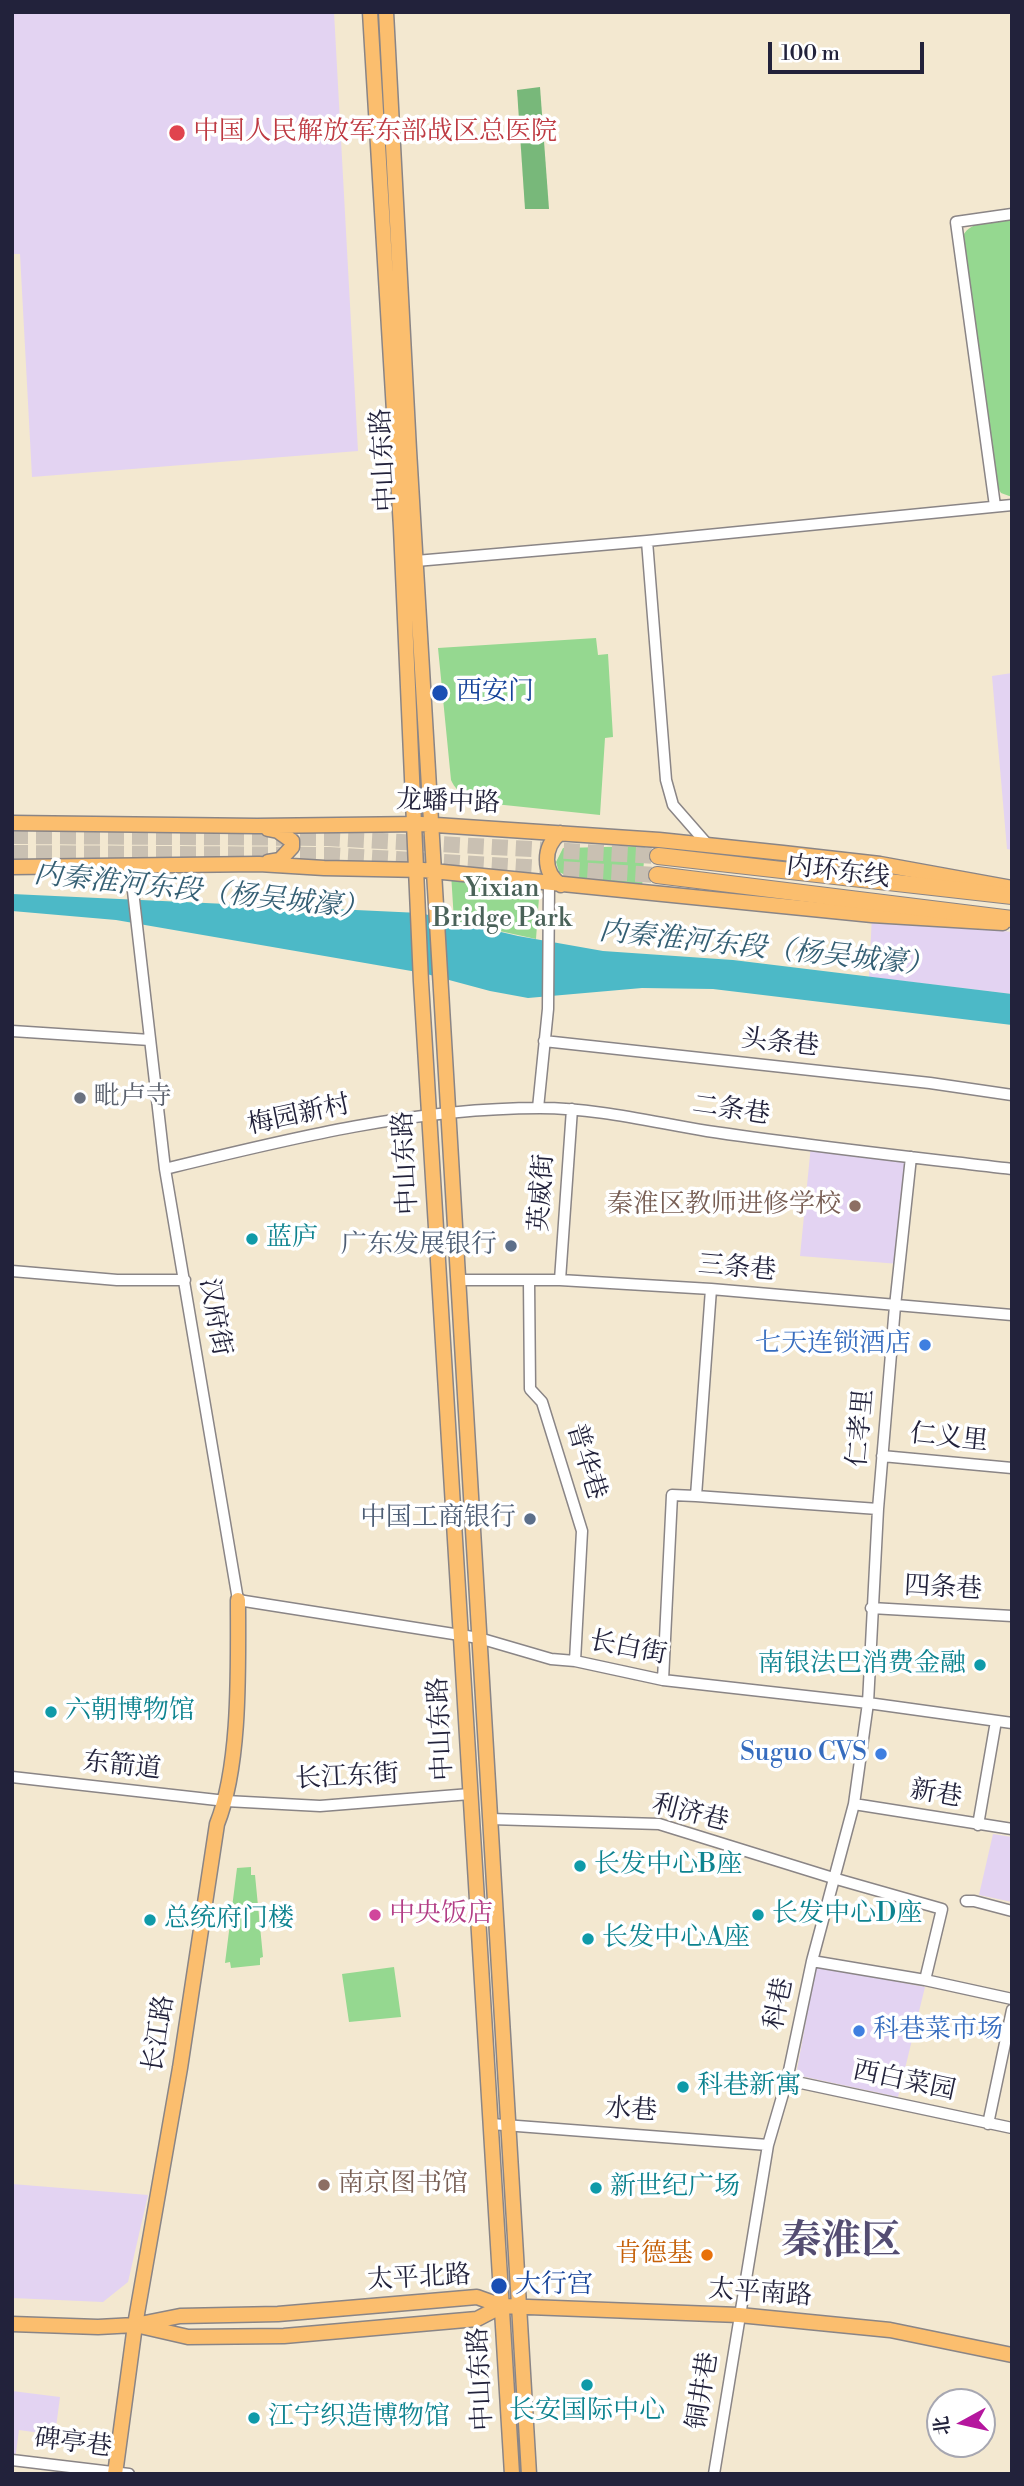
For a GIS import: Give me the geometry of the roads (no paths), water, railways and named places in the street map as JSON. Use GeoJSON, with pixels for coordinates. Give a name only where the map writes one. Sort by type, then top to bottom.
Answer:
{"type":"FeatureCollection","features":[{"type":"Feature","properties":{"kind":"highway","name":"内环东线"},"geometry":{"type":"LineString","coordinates":[[658,856],[1012,896]]}},
{"type":"Feature","properties":{"kind":"highway","name":"内环东线"},"geometry":{"type":"LineString","coordinates":[[657,875],[1012,921]]}},
{"type":"Feature","properties":{"kind":"main road","name":"中山东路"},"geometry":{"type":"LineString","coordinates":[[370,12],[401,528],[421,982],[440,1114],[458,1280],[529,2474]]}},
{"type":"Feature","properties":{"kind":"main road","name":"中山东路"},"geometry":{"type":"LineString","coordinates":[[386,12],[440,984],[440,1114],[461,1635],[512,2474]]}},
{"type":"Feature","properties":{"kind":"main road","name":"龙蟠中路"},"geometry":{"type":"LineString","coordinates":[[12,822],[257,826],[431,824],[708,845],[880,864],[1012,888]]}},
{"type":"Feature","properties":{"kind":"main road"},"geometry":{"type":"LineString","coordinates":[[257,826],[278,831],[292,841],[292,847],[280,860],[259,864]]}},
{"type":"Feature","properties":{"kind":"main road"},"geometry":{"type":"LineString","coordinates":[[555,884],[547,863],[550,845],[561,833]]}},
{"type":"Feature","properties":{"kind":"main road"},"geometry":{"type":"LineString","coordinates":[[12,867],[259,864],[434,871],[872,915],[976,923],[1012,921]]}},
{"type":"Feature","properties":{"kind":"main road","name":"长江路"},"geometry":{"type":"LineString","coordinates":[[120,2473],[135,2325],[180,2068],[217,1824],[226,1801],[236,1691],[238,1600]]}},
{"type":"Feature","properties":{"kind":"main road","name":"太平北路"},"geometry":{"type":"LineString","coordinates":[[12,2324],[98,2327],[135,2325],[180,2316],[278,2314],[477,2297],[502,2306]]}},
{"type":"Feature","properties":{"kind":"main road","name":"太平北路"},"geometry":{"type":"LineString","coordinates":[[135,2325],[188,2337],[284,2336],[477,2319],[502,2306]]}},
{"type":"Feature","properties":{"kind":"main road","name":"太平南路"},"geometry":{"type":"LineString","coordinates":[[502,2306],[740,2315],[890,2330],[1012,2355]]}},
{"type":"Feature","properties":{"kind":"street"},"geometry":{"type":"LineString","coordinates":[[995,506],[956,222],[1012,214]]}},
{"type":"Feature","properties":{"kind":"street"},"geometry":{"type":"LineString","coordinates":[[416,561],[1012,505]]}},
{"type":"Feature","properties":{"kind":"street"},"geometry":{"type":"LineString","coordinates":[[648,541],[666,780],[673,805],[708,845]]}},
{"type":"Feature","properties":{"kind":"street","name":"汉府街"},"geometry":{"type":"LineString","coordinates":[[130,865],[165,1170],[238,1600]]}},
{"type":"Feature","properties":{"kind":"street"},"geometry":{"type":"LineString","coordinates":[[538,1108],[548,1009],[555,884]]}},
{"type":"Feature","properties":{"kind":"street"},"geometry":{"type":"LineString","coordinates":[[12,1031],[150,1040]]}},
{"type":"Feature","properties":{"kind":"street","name":"头条巷"},"geometry":{"type":"LineString","coordinates":[[544,1041],[1012,1094]]}},
{"type":"Feature","properties":{"kind":"street","name":"二条巷"},"geometry":{"type":"LineString","coordinates":[[440,1114],[538,1108],[572,1109],[707,1131],[1012,1169]]}},
{"type":"Feature","properties":{"kind":"street","name":"英威街"},"geometry":{"type":"LineString","coordinates":[[560,1280],[572,1109]]}},
{"type":"Feature","properties":{"kind":"street","name":"梅园新村"},"geometry":{"type":"LineString","coordinates":[[165,1170],[325,1131],[440,1114]]}},
{"type":"Feature","properties":{"kind":"street","name":"仁孝里"},"geometry":{"type":"LineString","coordinates":[[868,1703],[871,1608],[882,1455],[911,1157]]}},
{"type":"Feature","properties":{"kind":"street"},"geometry":{"type":"LineString","coordinates":[[12,1271],[117,1280],[185,1279]]}},
{"type":"Feature","properties":{"kind":"street","name":"三条巷"},"geometry":{"type":"LineString","coordinates":[[458,1280],[560,1280],[710,1289],[1012,1315]]}},
{"type":"Feature","properties":{"kind":"street","name":"普华巷"},"geometry":{"type":"LineString","coordinates":[[529,1281],[530,1389],[542,1402],[582,1531],[575,1661]]}},
{"type":"Feature","properties":{"kind":"street"},"geometry":{"type":"LineString","coordinates":[[696,1496],[710,1289]]}},
{"type":"Feature","properties":{"kind":"street","name":"仁义里"},"geometry":{"type":"LineString","coordinates":[[882,1455],[1012,1468]]}},
{"type":"Feature","properties":{"kind":"street"},"geometry":{"type":"LineString","coordinates":[[663,1680],[672,1495],[878,1509]]}},
{"type":"Feature","properties":{"kind":"street","name":"长白街"},"geometry":{"type":"LineString","coordinates":[[238,1600],[480,1638],[551,1659],[575,1661],[663,1680],[868,1703],[1012,1723]]}},
{"type":"Feature","properties":{"kind":"street","name":"四条巷"},"geometry":{"type":"LineString","coordinates":[[871,1608],[1012,1616]]}},
{"type":"Feature","properties":{"kind":"street","name":"科巷"},"geometry":{"type":"LineString","coordinates":[[740,2315],[768,2145],[786,2080],[812,1961],[854,1804],[868,1703]]}},
{"type":"Feature","properties":{"kind":"street"},"geometry":{"type":"LineString","coordinates":[[978,1825],[996,1721]]}},
{"type":"Feature","properties":{"kind":"street","name":"东箭道"},"geometry":{"type":"LineString","coordinates":[[12,1777],[226,1801]]}},
{"type":"Feature","properties":{"kind":"street","name":"长江东街"},"geometry":{"type":"LineString","coordinates":[[226,1801],[320,1806],[470,1794]]}},
{"type":"Feature","properties":{"kind":"street","name":"新巷"},"geometry":{"type":"LineString","coordinates":[[854,1804],[1012,1829]]}},
{"type":"Feature","properties":{"kind":"street","name":"利济巷"},"geometry":{"type":"LineString","coordinates":[[490,1819],[659,1825],[942,1909],[925,1980]]}},
{"type":"Feature","properties":{"kind":"street"},"geometry":{"type":"LineString","coordinates":[[966,1901],[1012,1911]]}},
{"type":"Feature","properties":{"kind":"street"},"geometry":{"type":"LineString","coordinates":[[812,1961],[925,1980],[1012,1999]]}},
{"type":"Feature","properties":{"kind":"street"},"geometry":{"type":"LineString","coordinates":[[988,2124],[1012,2010]]}},
{"type":"Feature","properties":{"kind":"street"},"geometry":{"type":"LineString","coordinates":[[999,2063],[1012,2066]]}},
{"type":"Feature","properties":{"kind":"street","name":"西白菜园"},"geometry":{"type":"LineString","coordinates":[[786,2080],[1012,2128]]}},
{"type":"Feature","properties":{"kind":"street","name":"水巷"},"geometry":{"type":"LineString","coordinates":[[491,2124],[768,2145]]}},
{"type":"Feature","properties":{"kind":"street","name":"铜井巷"},"geometry":{"type":"LineString","coordinates":[[713,2474],[740,2315]]}},
{"type":"Feature","properties":{"kind":"street","name":"碑亭巷"},"geometry":{"type":"LineString","coordinates":[[12,2460],[120,2473]]}},
{"type":"Feature","properties":{"kind":"water"},"geometry":{"type":"Polygon","coordinates":[[[12,894],[420,913],[518,936],[603,951],[733,960],[1012,994],[1012,1025],[713,989],[642,988],[528,998],[423,973],[116,920],[12,911],[12,894]]]}},
{"type":"Feature","properties":{"kind":"tunnel"},"geometry":{"type":"LineString","coordinates":[[12,836],[328,838],[658,856]]}},
{"type":"Feature","properties":{"kind":"tunnel"},"geometry":{"type":"LineString","coordinates":[[12,853],[329,855],[657,875]]}},
{"type":"Feature","properties":{"kind":"place","name":"中国人民解放军东部战区总医院"},"geometry":{"type":"Point","coordinates":[177,133]}},
{"type":"Feature","properties":{"kind":"place","name":"西安门"},"geometry":{"type":"Point","coordinates":[440,693]}},
{"type":"Feature","properties":{"kind":"place","name":"毗卢寺"},"geometry":{"type":"Point","coordinates":[80,1098]}},
{"type":"Feature","properties":{"kind":"place","name":"秦淮区教师进修学校"},"geometry":{"type":"Point","coordinates":[855,1206]}},
{"type":"Feature","properties":{"kind":"place","name":"蓝庐"},"geometry":{"type":"Point","coordinates":[252,1239]}},
{"type":"Feature","properties":{"kind":"place","name":"广东发展银行"},"geometry":{"type":"Point","coordinates":[511,1246]}},
{"type":"Feature","properties":{"kind":"place","name":"七天连锁酒店"},"geometry":{"type":"Point","coordinates":[925,1345]}},
{"type":"Feature","properties":{"kind":"place","name":"中国工商银行"},"geometry":{"type":"Point","coordinates":[530,1519]}},
{"type":"Feature","properties":{"kind":"place","name":"南银法巴消费金融"},"geometry":{"type":"Point","coordinates":[980,1665]}},
{"type":"Feature","properties":{"kind":"place","name":"六朝博物馆"},"geometry":{"type":"Point","coordinates":[51,1712]}},
{"type":"Feature","properties":{"kind":"place","name":"Suguo CVS"},"geometry":{"type":"Point","coordinates":[881,1754]}},
{"type":"Feature","properties":{"kind":"place","name":"长发中心B座"},"geometry":{"type":"Point","coordinates":[580,1866]}},
{"type":"Feature","properties":{"kind":"place","name":"中央饭店"},"geometry":{"type":"Point","coordinates":[375,1915]}},
{"type":"Feature","properties":{"kind":"place","name":"长发中心D座"},"geometry":{"type":"Point","coordinates":[758,1915]}},
{"type":"Feature","properties":{"kind":"place","name":"总统府门楼"},"geometry":{"type":"Point","coordinates":[150,1920]}},
{"type":"Feature","properties":{"kind":"place","name":"长发中心A座"},"geometry":{"type":"Point","coordinates":[588,1939]}},
{"type":"Feature","properties":{"kind":"place","name":"科巷菜市场"},"geometry":{"type":"Point","coordinates":[859,2031]}},
{"type":"Feature","properties":{"kind":"place","name":"科巷新寓"},"geometry":{"type":"Point","coordinates":[683,2087]}},
{"type":"Feature","properties":{"kind":"place","name":"南京图书馆"},"geometry":{"type":"Point","coordinates":[324,2185]}},
{"type":"Feature","properties":{"kind":"place","name":"新世纪广场"},"geometry":{"type":"Point","coordinates":[596,2188]}},
{"type":"Feature","properties":{"kind":"place","name":"肯德基"},"geometry":{"type":"Point","coordinates":[707,2255]}},
{"type":"Feature","properties":{"kind":"place","name":"大行宫"},"geometry":{"type":"Point","coordinates":[499,2286]}},
{"type":"Feature","properties":{"kind":"place","name":"长安国际中心"},"geometry":{"type":"Point","coordinates":[587,2385]}},
{"type":"Feature","properties":{"kind":"place","name":"江宁织造博物馆"},"geometry":{"type":"Point","coordinates":[254,2418]}},
{"type":"Feature","properties":{"kind":"district","name":"秦淮区"},"geometry":{"type":"Point","coordinates":[841,2243]}},
{"type":"Feature","properties":{"kind":"park label","name":"Yixian Bridge Park"},"geometry":{"type":"Point","coordinates":[502,905]}},
{"type":"Feature","properties":{"kind":"water label","name":"内秦淮河东段（杨吴城濠）"},"geometry":{"type":"Point","coordinates":[201,893]}},
{"type":"Feature","properties":{"kind":"water label","name":"内秦淮河东段（杨吴城濠）"},"geometry":{"type":"Point","coordinates":[766,950]}}]}
